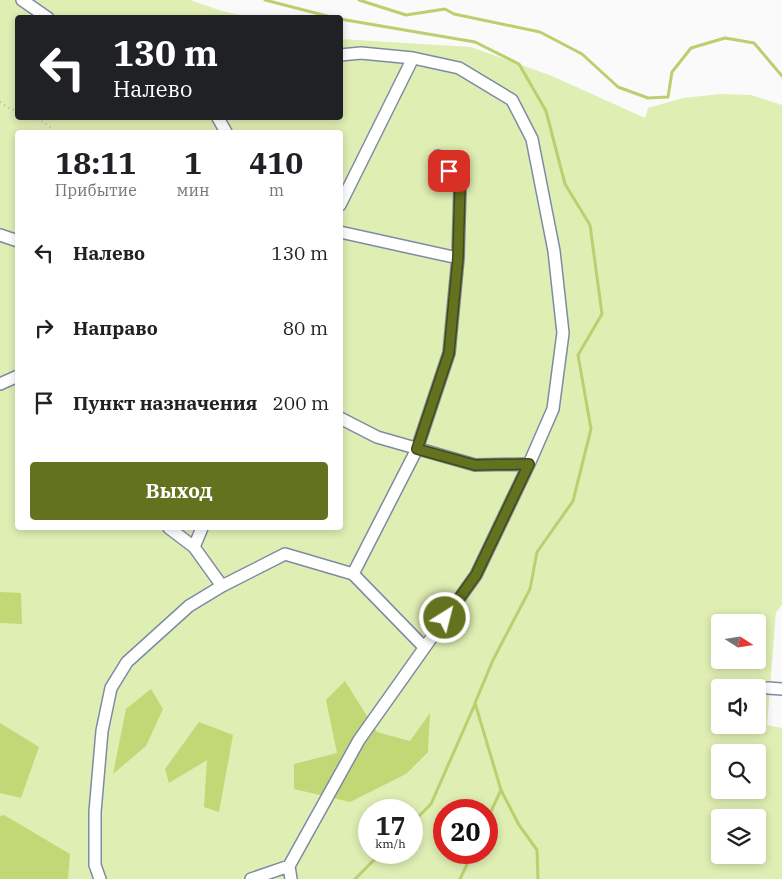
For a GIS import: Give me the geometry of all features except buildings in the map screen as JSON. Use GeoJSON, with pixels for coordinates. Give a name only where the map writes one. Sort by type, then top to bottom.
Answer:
{"type":"FeatureCollection","features":[{"type":"Feature","properties":{"kind":"lane"},"geometry":{"type":"LineString","coordinates":[[22,0],[44,15]]}},
{"type":"Feature","properties":{"kind":"lane"},"geometry":{"type":"LineString","coordinates":[[291,879],[289,866],[359,740],[476,575],[553,409],[562,333],[554,251],[532,139],[512,100],[459,68],[413,58],[361,53],[343,55]]}},
{"type":"Feature","properties":{"kind":"lane"},"geometry":{"type":"LineString","coordinates":[[343,199],[413,58]]}},
{"type":"Feature","properties":{"kind":"lane"},"geometry":{"type":"LineString","coordinates":[[353,574],[417,449],[449,353],[458,258],[460,186],[438,156]]}},
{"type":"Feature","properties":{"kind":"lane"},"geometry":{"type":"LineString","coordinates":[[343,233],[458,258]]}},
{"type":"Feature","properties":{"kind":"lane"},"geometry":{"type":"LineString","coordinates":[[0,235],[15,240]]}},
{"type":"Feature","properties":{"kind":"lane"},"geometry":{"type":"LineString","coordinates":[[0,384],[15,377]]}},
{"type":"Feature","properties":{"kind":"lane"},"geometry":{"type":"LineString","coordinates":[[343,420],[377,437],[475,465],[529,464]]}},
{"type":"Feature","properties":{"kind":"lane"},"geometry":{"type":"LineString","coordinates":[[172,530],[194,547],[222,586]]}},
{"type":"Feature","properties":{"kind":"lane"},"geometry":{"type":"LineString","coordinates":[[194,547],[201,530]]}},
{"type":"Feature","properties":{"kind":"lane"},"geometry":{"type":"LineString","coordinates":[[100,879],[95,865],[95,812],[102,731],[111,688],[127,662],[188,606],[222,586],[285,554],[353,574],[424,647]]}},
{"type":"Feature","properties":{"kind":"lane"},"geometry":{"type":"LineString","coordinates":[[768,688],[782,689]]}},
{"type":"Feature","properties":{"kind":"lane"},"geometry":{"type":"LineString","coordinates":[[250,879],[289,866]]}},
{"type":"Feature","properties":{"kind":"path"},"geometry":{"type":"LineString","coordinates":[[0,102],[15,111]]}},
{"type":"Feature","properties":{"kind":"path"},"geometry":{"type":"LineString","coordinates":[[38,120],[44,122],[53,130]]}},
{"type":"Feature","properties":{"kind":"green space"},"geometry":{"type":"Polygon","coordinates":[[[0,0],[190,0],[239,15],[15,15],[15,120],[343,120],[343,39],[471,47],[552,76],[645,118],[648,108],[683,98],[721,94],[751,95],[782,105],[782,605],[776,612],[767,725],[782,728],[782,879],[0,879],[0,0]]]}},
{"type":"Feature","properties":{"kind":"green space"},"geometry":{"type":"Polygon","coordinates":[[[0,592],[21,593],[22,624],[0,623],[0,592]]]}},
{"type":"Feature","properties":{"kind":"green space"},"geometry":{"type":"Polygon","coordinates":[[[345,681],[377,732],[410,741],[430,713],[428,752],[406,774],[350,802],[294,789],[294,764],[337,753],[326,700],[345,681]]]}},
{"type":"Feature","properties":{"kind":"green space"},"geometry":{"type":"Polygon","coordinates":[[[151,689],[163,709],[146,746],[113,774],[126,709],[151,689]]]}},
{"type":"Feature","properties":{"kind":"green space"},"geometry":{"type":"Polygon","coordinates":[[[199,722],[233,735],[219,812],[204,807],[207,760],[169,783],[165,769],[199,722]]]}},
{"type":"Feature","properties":{"kind":"green space"},"geometry":{"type":"Polygon","coordinates":[[[0,723],[39,747],[21,798],[0,793],[0,723]]]}},
{"type":"Feature","properties":{"kind":"green space"},"geometry":{"type":"Polygon","coordinates":[[[4,815],[70,854],[68,879],[0,879],[0,816],[4,815]]]}},
{"type":"Feature","properties":{"kind":"waterway"},"geometry":{"type":"LineString","coordinates":[[265,0],[323,15]]}},
{"type":"Feature","properties":{"kind":"waterway"},"geometry":{"type":"LineString","coordinates":[[359,0],[406,15],[445,9],[454,14],[540,32],[582,54],[618,87],[648,98],[668,97],[672,72],[691,48],[725,38],[754,43],[782,76]]}},
{"type":"Feature","properties":{"kind":"waterway"},"geometry":{"type":"LineString","coordinates":[[343,20],[475,42],[519,64],[546,111],[565,184],[590,225],[602,314],[578,355],[591,429],[573,501],[537,552],[530,589],[493,660],[475,703],[501,790],[519,825],[537,850],[538,879]]}},
{"type":"Feature","properties":{"kind":"waterway"},"geometry":{"type":"LineString","coordinates":[[423,812],[431,804],[475,704]]}},
{"type":"Feature","properties":{"kind":"waterway"},"geometry":{"type":"LineString","coordinates":[[497,799],[501,790]]}},
{"type":"Feature","properties":{"kind":"waterway"},"geometry":{"type":"LineString","coordinates":[[355,879],[370,864]]}},
{"type":"Feature","properties":{"kind":"waterway"},"geometry":{"type":"LineString","coordinates":[[460,879],[467,864]]}},
{"type":"Feature","properties":{"kind":"route"},"geometry":{"type":"LineString","coordinates":[[445,618],[476,575],[529,464],[475,465],[417,449],[449,353],[458,258],[460,186],[449,171]]}}]}
